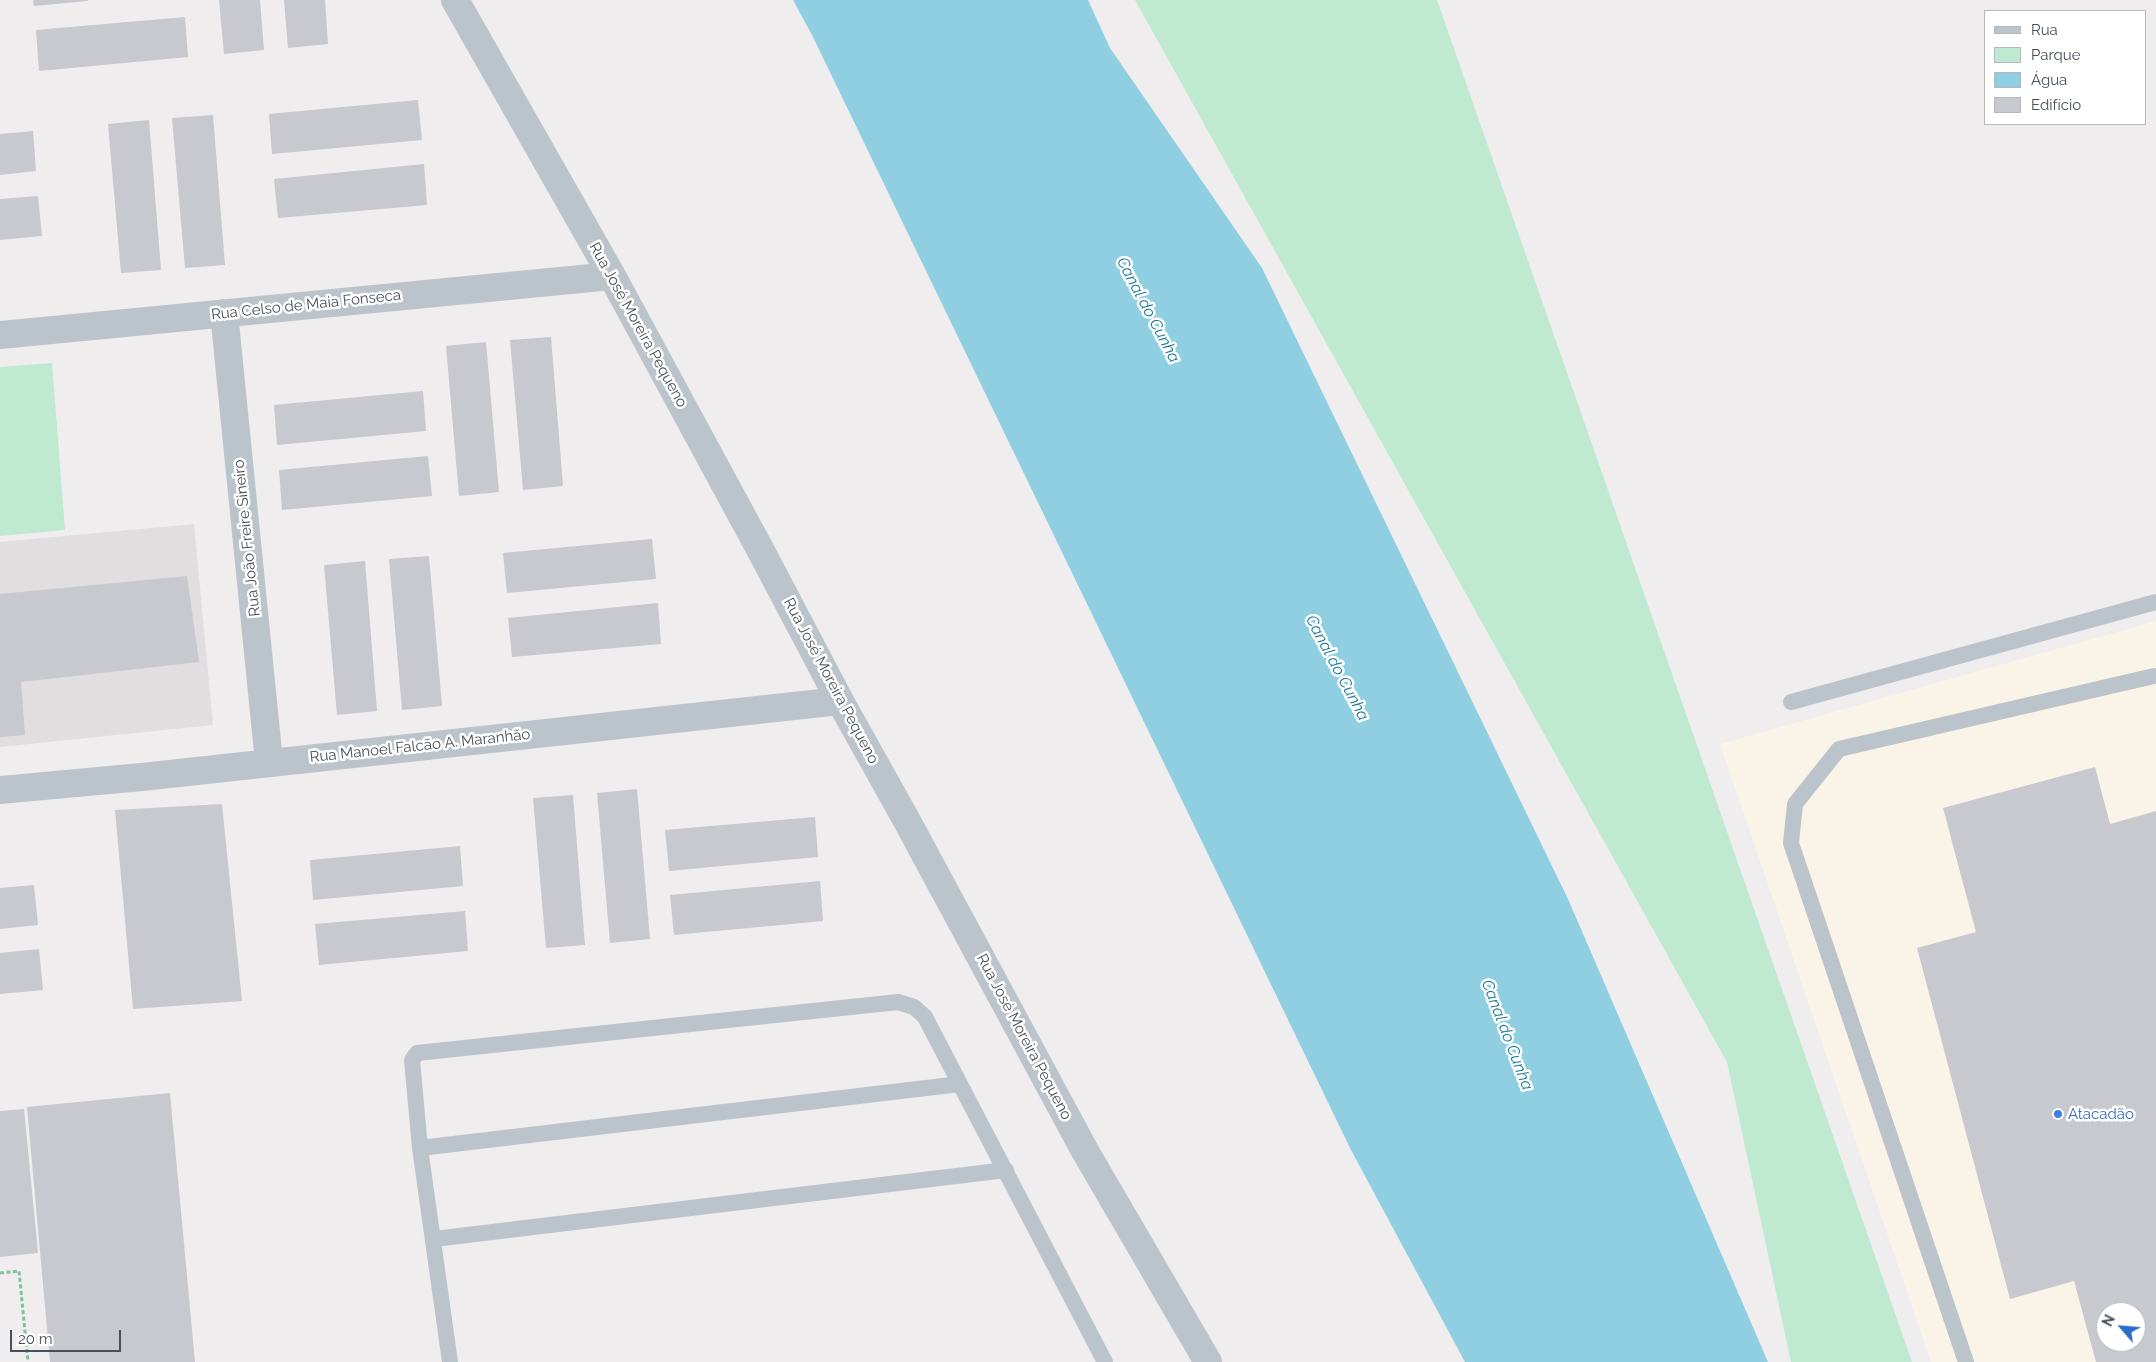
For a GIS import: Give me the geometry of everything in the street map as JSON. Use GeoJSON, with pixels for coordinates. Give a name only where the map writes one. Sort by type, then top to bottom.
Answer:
{"type":"FeatureCollection","features":[{"type":"Feature","properties":{"kind":"street","name":"Rua José Moreira Pequeno"},"geometry":{"type":"LineString","coordinates":[[455,0],[612,276],[840,701],[908,821],[1085,1150],[1208,1362]]}},
{"type":"Feature","properties":{"kind":"street","name":"Rua Celso de Maia Fonseca"},"geometry":{"type":"LineString","coordinates":[[0,335],[612,276]]}},
{"type":"Feature","properties":{"kind":"street","name":"Rua João Freire Sineiro"},"geometry":{"type":"LineString","coordinates":[[224,313],[270,762]]}},
{"type":"Feature","properties":{"kind":"street","name":"Rua Manoel Falcão A. Maranhão"},"geometry":{"type":"LineString","coordinates":[[0,790],[840,701]]}},
{"type":"Feature","properties":{"kind":"lane"},"geometry":{"type":"LineString","coordinates":[[1791,702],[2156,602]]}},
{"type":"Feature","properties":{"kind":"lane"},"geometry":{"type":"LineString","coordinates":[[1966,1362],[1790,844],[1795,804],[1839,749],[2154,676]]}},
{"type":"Feature","properties":{"kind":"lane"},"geometry":{"type":"LineString","coordinates":[[450,1362],[420,1148],[412,1060],[417,1052],[898,1002],[914,1007],[925,1017],[1106,1362]]}},
{"type":"Feature","properties":{"kind":"lane"},"geometry":{"type":"LineString","coordinates":[[420,1148],[960,1084]]}},
{"type":"Feature","properties":{"kind":"lane"},"geometry":{"type":"LineString","coordinates":[[434,1239],[1006,1170]]}},
{"type":"Feature","properties":{"kind":"path"},"geometry":{"type":"LineString","coordinates":[[0,1273],[19,1271],[28,1362]]}},
{"type":"Feature","properties":{"kind":"shaded area"},"geometry":{"type":"Polygon","coordinates":[[[194,524],[213,725],[0,747],[0,542],[194,524]]]}},
{"type":"Feature","properties":{"kind":"shaded area"},"geometry":{"type":"Polygon","coordinates":[[[2156,621],[2156,1362],[1931,1362],[1720,744],[2156,621]]]}},
{"type":"Feature","properties":{"kind":"green space"},"geometry":{"type":"Polygon","coordinates":[[[1135,0],[1437,0],[1912,1362],[1791,1362],[1727,1062],[1135,0]]]}},
{"type":"Feature","properties":{"kind":"green space"},"geometry":{"type":"Polygon","coordinates":[[[52,363],[65,530],[0,536],[0,367],[52,363]]]}},
{"type":"Feature","properties":{"kind":"water","name":"Canal do Cunha"},"geometry":{"type":"Polygon","coordinates":[[[793,0],[1088,0],[1110,48],[1262,268],[1568,899],[1768,1362],[1465,1362],[1351,1150],[812,35],[793,0]]]}},
{"type":"Feature","properties":{"kind":"building"},"geometry":{"type":"Polygon","coordinates":[[[33,0],[88,0],[88,1],[34,6],[33,0]]]}},
{"type":"Feature","properties":{"kind":"building"},"geometry":{"type":"Polygon","coordinates":[[[219,0],[260,0],[264,50],[224,54],[219,0]]]}},
{"type":"Feature","properties":{"kind":"building"},"geometry":{"type":"Polygon","coordinates":[[[284,0],[325,0],[328,44],[288,48],[284,0]]]}},
{"type":"Feature","properties":{"kind":"building"},"geometry":{"type":"Polygon","coordinates":[[[185,17],[188,57],[39,71],[36,30],[185,17]]]}},
{"type":"Feature","properties":{"kind":"building"},"geometry":{"type":"Polygon","coordinates":[[[418,100],[422,140],[272,154],[269,114],[418,100]]]}},
{"type":"Feature","properties":{"kind":"building"},"geometry":{"type":"Polygon","coordinates":[[[213,115],[225,265],[185,268],[172,118],[213,115]]]}},
{"type":"Feature","properties":{"kind":"building"},"geometry":{"type":"Polygon","coordinates":[[[149,120],[161,270],[121,273],[108,124],[149,120]]]}},
{"type":"Feature","properties":{"kind":"building"},"geometry":{"type":"Polygon","coordinates":[[[33,131],[36,171],[0,175],[0,134],[33,131]]]}},
{"type":"Feature","properties":{"kind":"building"},"geometry":{"type":"Polygon","coordinates":[[[424,164],[427,205],[278,218],[274,179],[424,164]]]}},
{"type":"Feature","properties":{"kind":"building"},"geometry":{"type":"Polygon","coordinates":[[[38,196],[42,236],[0,240],[0,199],[38,196]]]}},
{"type":"Feature","properties":{"kind":"building"},"geometry":{"type":"Polygon","coordinates":[[[551,337],[563,486],[523,490],[510,340],[551,337]]]}},
{"type":"Feature","properties":{"kind":"building"},"geometry":{"type":"Polygon","coordinates":[[[486,342],[499,492],[459,496],[446,346],[486,342]]]}},
{"type":"Feature","properties":{"kind":"building"},"geometry":{"type":"Polygon","coordinates":[[[423,391],[426,431],[277,445],[274,405],[423,391]]]}},
{"type":"Feature","properties":{"kind":"building"},"geometry":{"type":"Polygon","coordinates":[[[428,456],[432,496],[282,510],[279,470],[428,456]]]}},
{"type":"Feature","properties":{"kind":"building"},"geometry":{"type":"Polygon","coordinates":[[[652,539],[656,579],[507,593],[503,553],[652,539]]]}},
{"type":"Feature","properties":{"kind":"building"},"geometry":{"type":"Polygon","coordinates":[[[429,556],[442,706],[402,710],[389,559],[429,556]]]}},
{"type":"Feature","properties":{"kind":"building"},"geometry":{"type":"Polygon","coordinates":[[[365,561],[377,711],[337,715],[324,565],[365,561]]]}},
{"type":"Feature","properties":{"kind":"building"},"geometry":{"type":"Polygon","coordinates":[[[187,576],[199,662],[21,682],[25,735],[0,737],[0,594],[187,576]]]}},
{"type":"Feature","properties":{"kind":"building"},"geometry":{"type":"Polygon","coordinates":[[[658,603],[661,644],[512,657],[508,618],[658,603]]]}},
{"type":"Feature","properties":{"kind":"building","name":"Atacadão"},"geometry":{"type":"Polygon","coordinates":[[[2095,767],[2110,824],[2156,811],[2156,1362],[2096,1362],[2074,1281],[2010,1299],[1917,948],[1976,932],[1943,808],[2095,767]]]}},
{"type":"Feature","properties":{"kind":"building"},"geometry":{"type":"Polygon","coordinates":[[[637,789],[650,939],[610,943],[597,793],[637,789]]]}},
{"type":"Feature","properties":{"kind":"building"},"geometry":{"type":"Polygon","coordinates":[[[573,795],[585,945],[546,948],[533,798],[573,795]]]}},
{"type":"Feature","properties":{"kind":"building"},"geometry":{"type":"Polygon","coordinates":[[[222,804],[242,1001],[133,1009],[115,810],[222,804]]]}},
{"type":"Feature","properties":{"kind":"building"},"geometry":{"type":"Polygon","coordinates":[[[815,817],[818,857],[669,871],[665,830],[815,817]]]}},
{"type":"Feature","properties":{"kind":"building"},"geometry":{"type":"Polygon","coordinates":[[[460,846],[463,886],[313,900],[310,860],[460,846]]]}},
{"type":"Feature","properties":{"kind":"building"},"geometry":{"type":"Polygon","coordinates":[[[820,881],[823,921],[674,935],[670,895],[820,881]]]}},
{"type":"Feature","properties":{"kind":"building"},"geometry":{"type":"Polygon","coordinates":[[[34,885],[38,925],[0,929],[0,888],[34,885]]]}},
{"type":"Feature","properties":{"kind":"building"},"geometry":{"type":"Polygon","coordinates":[[[465,911],[468,951],[319,965],[315,924],[465,911]]]}},
{"type":"Feature","properties":{"kind":"building"},"geometry":{"type":"Polygon","coordinates":[[[39,949],[43,990],[0,994],[0,953],[39,949]]]}},
{"type":"Feature","properties":{"kind":"building"},"geometry":{"type":"Polygon","coordinates":[[[170,1093],[195,1362],[50,1362],[27,1107],[170,1093]]]}},
{"type":"Feature","properties":{"kind":"building"},"geometry":{"type":"Polygon","coordinates":[[[24,1109],[38,1253],[0,1257],[0,1111],[24,1109]]]}},
{"type":"Feature","properties":{"kind":"place","name":"Atacadão"},"geometry":{"type":"Point","coordinates":[2058,1114]}}]}
